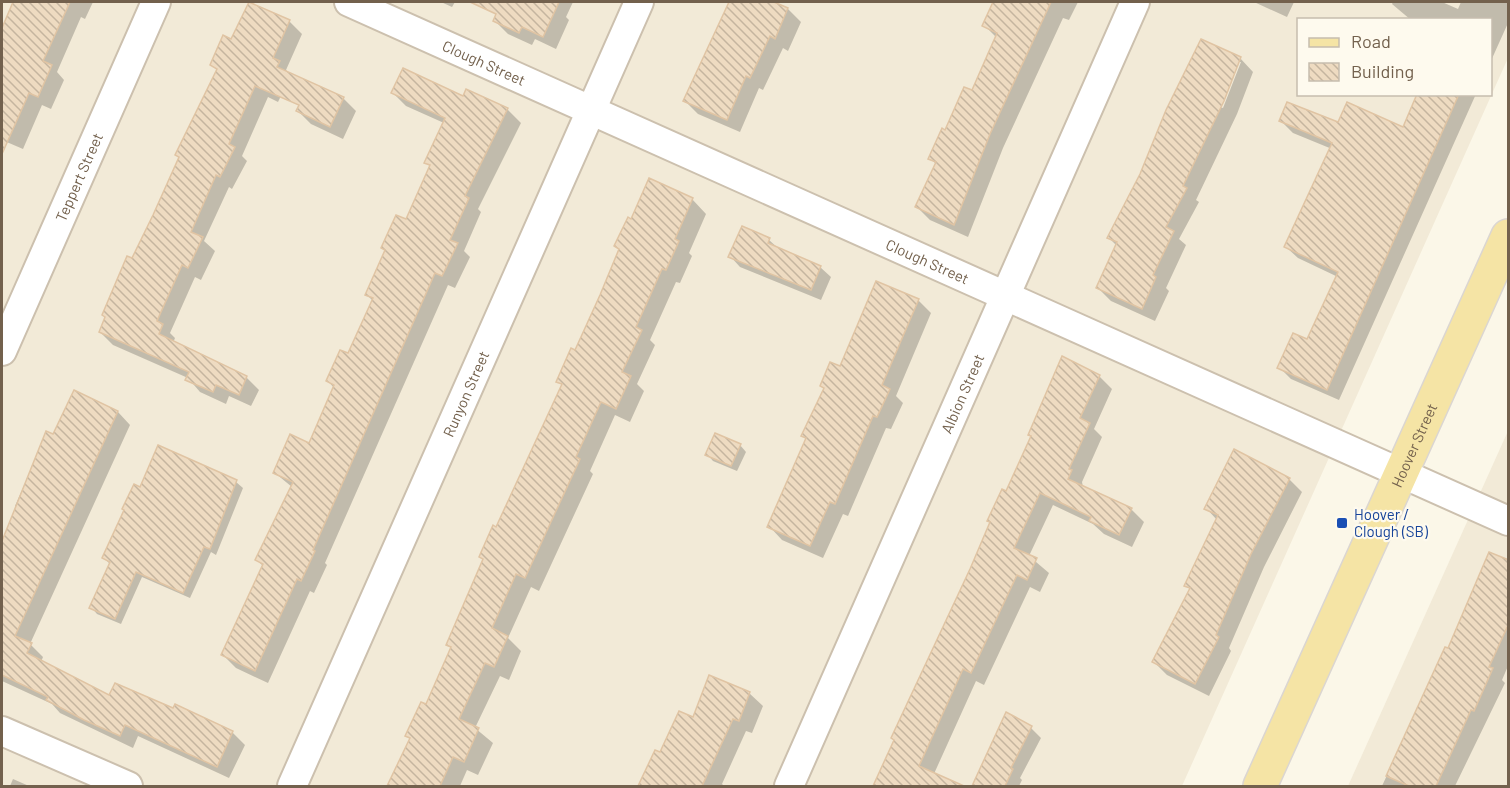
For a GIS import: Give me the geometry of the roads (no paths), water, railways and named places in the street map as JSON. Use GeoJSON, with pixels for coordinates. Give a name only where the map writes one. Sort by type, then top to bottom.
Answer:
{"type":"FeatureCollection","features":[{"type":"Feature","properties":{"kind":"main road","name":"Hoover Street"},"geometry":{"type":"LineString","coordinates":[[1260,786],[1509,236]]}},
{"type":"Feature","properties":{"kind":"street","name":"Teppert Street"},"geometry":{"type":"LineString","coordinates":[[2,351],[156,2]]}},
{"type":"Feature","properties":{"kind":"street","name":"Clough Street"},"geometry":{"type":"LineString","coordinates":[[349,2],[1509,521]]}},
{"type":"Feature","properties":{"kind":"street","name":"Runyon Street"},"geometry":{"type":"LineString","coordinates":[[292,786],[639,2]]}},
{"type":"Feature","properties":{"kind":"street","name":"Albion Street"},"geometry":{"type":"LineString","coordinates":[[789,786],[1135,2]]}},
{"type":"Feature","properties":{"kind":"street"},"geometry":{"type":"LineString","coordinates":[[2,731],[128,786]]}},
{"type":"Feature","properties":{"kind":"place","name":"Hoover / Clough (SB)"},"geometry":{"type":"Point","coordinates":[1342,523]}}]}
